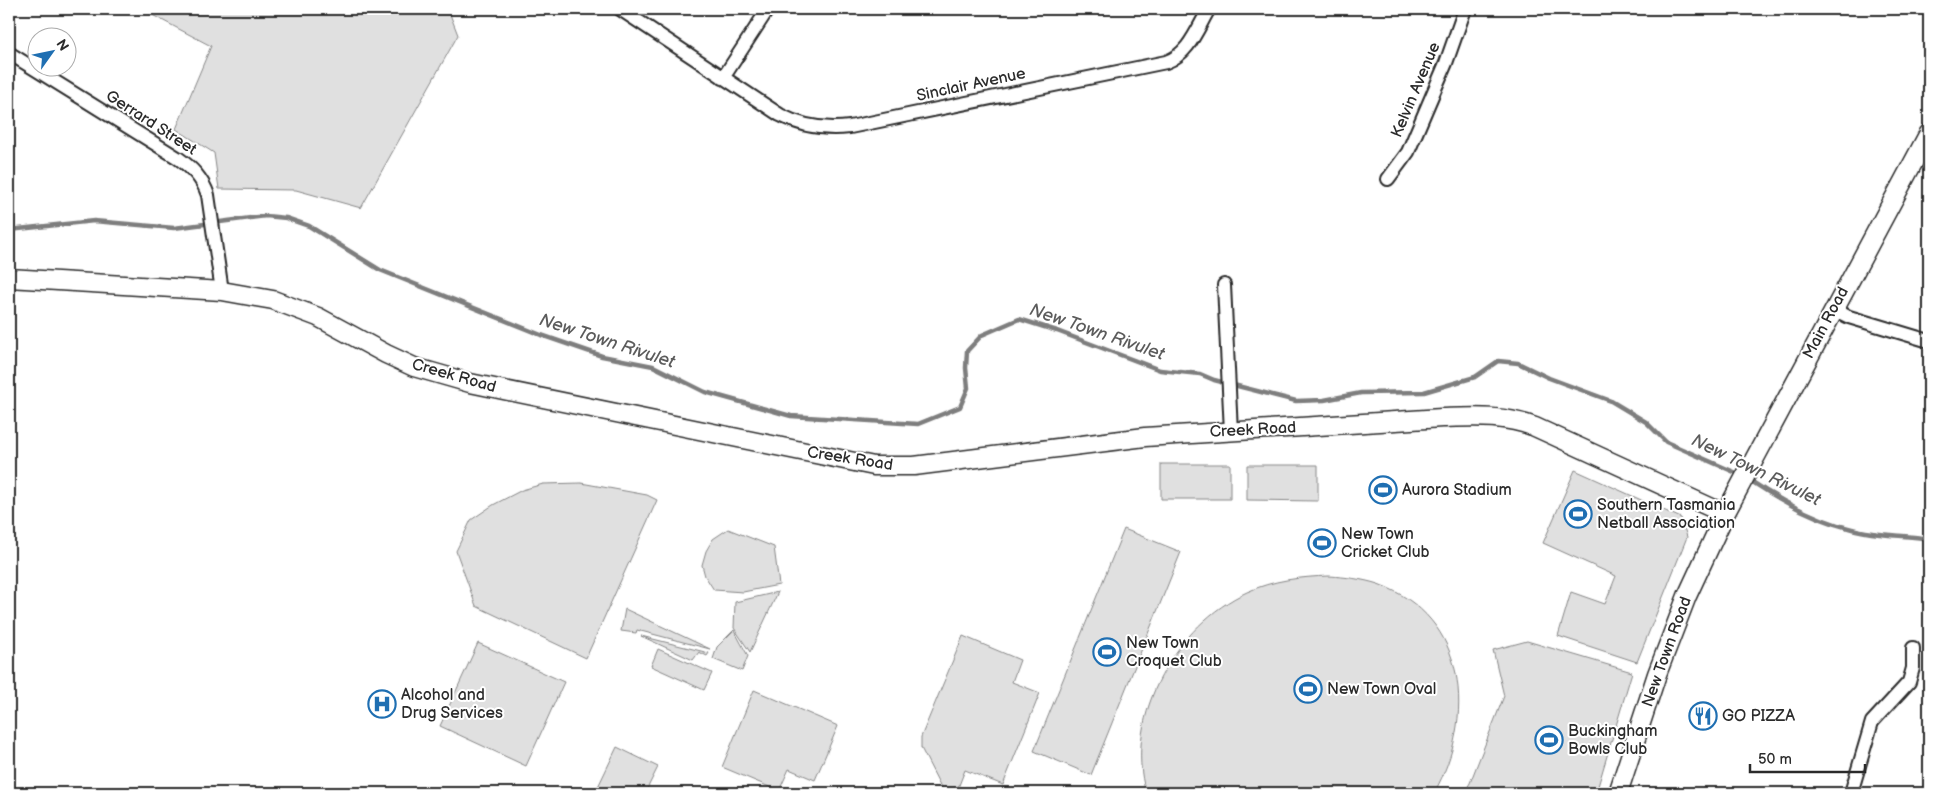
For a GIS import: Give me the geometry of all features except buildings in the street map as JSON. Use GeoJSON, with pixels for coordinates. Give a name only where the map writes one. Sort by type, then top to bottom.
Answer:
{"type":"FeatureCollection","features":[{"type":"Feature","properties":{"kind":"street","name":"Sinclair Avenue"},"geometry":{"type":"LineString","coordinates":[[620,9],[790,120],[814,127],[837,128],[1166,62],[1174,59],[1185,50],[1209,9]]}},
{"type":"Feature","properties":{"kind":"street"},"geometry":{"type":"LineString","coordinates":[[724,78],[768,9]]}},
{"type":"Feature","properties":{"kind":"street","name":"Kelvin Avenue"},"geometry":{"type":"LineString","coordinates":[[1388,179],[1408,152],[1446,63],[1465,9]]}},
{"type":"Feature","properties":{"kind":"street","name":"Gerrard Street"},"geometry":{"type":"LineString","coordinates":[[9,54],[178,158],[195,171],[205,186],[208,195],[222,291]]}},
{"type":"Feature","properties":{"kind":"street","name":"Main Road"},"geometry":{"type":"LineString","coordinates":[[1725,514],[1833,309],[1929,133]]}},
{"type":"Feature","properties":{"kind":"street","name":"Creek Road"},"geometry":{"type":"LineString","coordinates":[[9,278],[222,291],[272,300],[318,317],[386,354],[440,376],[470,384],[874,466],[914,466],[1103,441],[1442,418],[1491,417],[1508,418],[1534,427],[1725,514]]}},
{"type":"Feature","properties":{"kind":"street"},"geometry":{"type":"LineString","coordinates":[[1224,285],[1231,432]]}},
{"type":"Feature","properties":{"kind":"street"},"geometry":{"type":"LineString","coordinates":[[1833,309],[1849,317],[1929,341]]}},
{"type":"Feature","properties":{"kind":"street","name":"New Town Road"},"geometry":{"type":"LineString","coordinates":[[1618,793],[1657,674],[1683,605],[1725,514]]}},
{"type":"Feature","properties":{"kind":"street"},"geometry":{"type":"LineString","coordinates":[[1851,793],[1872,722],[1909,682],[1913,668],[1913,648]]}},
{"type":"Feature","properties":{"kind":"shaded area"},"geometry":{"type":"Polygon","coordinates":[[[141,9],[448,9],[458,35],[361,208],[296,190],[219,189],[214,153],[176,129],[211,46],[141,9]]]}},
{"type":"Feature","properties":{"kind":"shaded area"},"geometry":{"type":"Polygon","coordinates":[[[1161,464],[1230,464],[1230,499],[1161,499],[1161,464]]]}},
{"type":"Feature","properties":{"kind":"shaded area"},"geometry":{"type":"Polygon","coordinates":[[[1247,465],[1318,465],[1318,501],[1247,500],[1247,465]]]}},
{"type":"Feature","properties":{"kind":"shaded area","name":"Southern Tasmania Netball Association"},"geometry":{"type":"Polygon","coordinates":[[[1575,470],[1681,518],[1687,537],[1637,662],[1558,636],[1571,592],[1605,604],[1616,576],[1543,543],[1575,470]]]}},
{"type":"Feature","properties":{"kind":"shaded area"},"geometry":{"type":"Polygon","coordinates":[[[581,483],[647,495],[657,500],[586,658],[476,606],[456,551],[471,520],[493,505],[522,490],[543,484],[581,483]]]}},
{"type":"Feature","properties":{"kind":"shaded area"},"geometry":{"type":"Polygon","coordinates":[[[728,529],[774,547],[779,585],[743,592],[714,590],[705,576],[702,565],[706,551],[713,539],[728,529]]]}},
{"type":"Feature","properties":{"kind":"shaded area","name":"New Town Croquet Club"},"geometry":{"type":"Polygon","coordinates":[[[1124,529],[1181,552],[1091,775],[1034,751],[1124,529]]]}},
{"type":"Feature","properties":{"kind":"shaded area","name":"New Town Oval"},"geometry":{"type":"Polygon","coordinates":[[[1329,576],[1354,578],[1378,584],[1408,599],[1431,620],[1447,645],[1456,673],[1459,703],[1456,734],[1447,764],[1434,793],[1146,793],[1141,764],[1142,734],[1149,704],[1162,676],[1178,649],[1198,626],[1222,607],[1247,592],[1287,580],[1329,576]]]}},
{"type":"Feature","properties":{"kind":"shaded area"},"geometry":{"type":"Polygon","coordinates":[[[778,592],[750,652],[734,628],[735,602],[778,592]]]}},
{"type":"Feature","properties":{"kind":"shaded area"},"geometry":{"type":"Polygon","coordinates":[[[625,609],[710,649],[637,630],[636,633],[621,631],[625,609]]]}},
{"type":"Feature","properties":{"kind":"shaded area"},"geometry":{"type":"Polygon","coordinates":[[[734,630],[748,656],[742,671],[713,659],[717,647],[734,630]]]}},
{"type":"Feature","properties":{"kind":"shaded area"},"geometry":{"type":"Polygon","coordinates":[[[641,636],[709,653],[707,656],[699,652],[693,660],[641,636]]]}},
{"type":"Feature","properties":{"kind":"shaded area"},"geometry":{"type":"Polygon","coordinates":[[[963,636],[1020,660],[1012,682],[1040,693],[1003,785],[965,770],[956,793],[944,793],[921,748],[921,737],[963,636]]]}},
{"type":"Feature","properties":{"kind":"shaded area","name":"Buckingham Bowls Club"},"geometry":{"type":"Polygon","coordinates":[[[1527,641],[1632,672],[1596,793],[1464,793],[1470,783],[1504,696],[1493,650],[1527,641]]]}},
{"type":"Feature","properties":{"kind":"shaded area"},"geometry":{"type":"Polygon","coordinates":[[[478,643],[564,682],[526,766],[440,726],[478,643]]]}},
{"type":"Feature","properties":{"kind":"shaded area"},"geometry":{"type":"Polygon","coordinates":[[[658,649],[712,673],[704,690],[651,666],[658,649]]]}},
{"type":"Feature","properties":{"kind":"shaded area"},"geometry":{"type":"Polygon","coordinates":[[[754,690],[838,726],[815,780],[789,769],[779,791],[722,767],[754,690]]]}},
{"type":"Feature","properties":{"kind":"shaded area"},"geometry":{"type":"Polygon","coordinates":[[[617,747],[658,767],[645,793],[595,793],[617,747]]]}},
{"type":"Feature","properties":{"kind":"waterway","name":"New Town Rivulet"},"geometry":{"type":"LineString","coordinates":[[9,230],[94,221],[174,228],[266,216],[286,218],[309,226],[380,270],[541,335],[602,356],[653,366],[705,392],[791,416],[918,424],[960,407],[968,388],[967,351],[982,335],[1019,319],[1057,331],[1160,370],[1200,374],[1214,380],[1296,401],[1324,400],[1361,393],[1424,392],[1475,377],[1498,361],[1518,363],[1549,378],[1611,401],[1646,422],[1666,442],[1741,475]]}},
{"type":"Feature","properties":{"kind":"waterway","name":"New Town Rivulet"},"geometry":{"type":"LineString","coordinates":[[1748,479],[1798,508],[1838,525],[1871,533],[1929,539]]}},
{"type":"Feature","properties":{"kind":"place","name":"Aurora Stadium"},"geometry":{"type":"Point","coordinates":[1383,490]}},
{"type":"Feature","properties":{"kind":"place","name":"Southern Tasmania Netball Association"},"geometry":{"type":"Point","coordinates":[1578,514]}},
{"type":"Feature","properties":{"kind":"place","name":"New Town Cricket Club"},"geometry":{"type":"Point","coordinates":[1322,543]}},
{"type":"Feature","properties":{"kind":"place","name":"New Town Croquet Club"},"geometry":{"type":"Point","coordinates":[1107,652]}},
{"type":"Feature","properties":{"kind":"place","name":"New Town Oval"},"geometry":{"type":"Point","coordinates":[1308,689]}},
{"type":"Feature","properties":{"kind":"place","name":"Alcohol and Drug Services"},"geometry":{"type":"Point","coordinates":[382,704]}},
{"type":"Feature","properties":{"kind":"place","name":"GO PIZZA"},"geometry":{"type":"Point","coordinates":[1703,716]}},
{"type":"Feature","properties":{"kind":"place","name":"Buckingham Bowls Club"},"geometry":{"type":"Point","coordinates":[1549,740]}}]}
